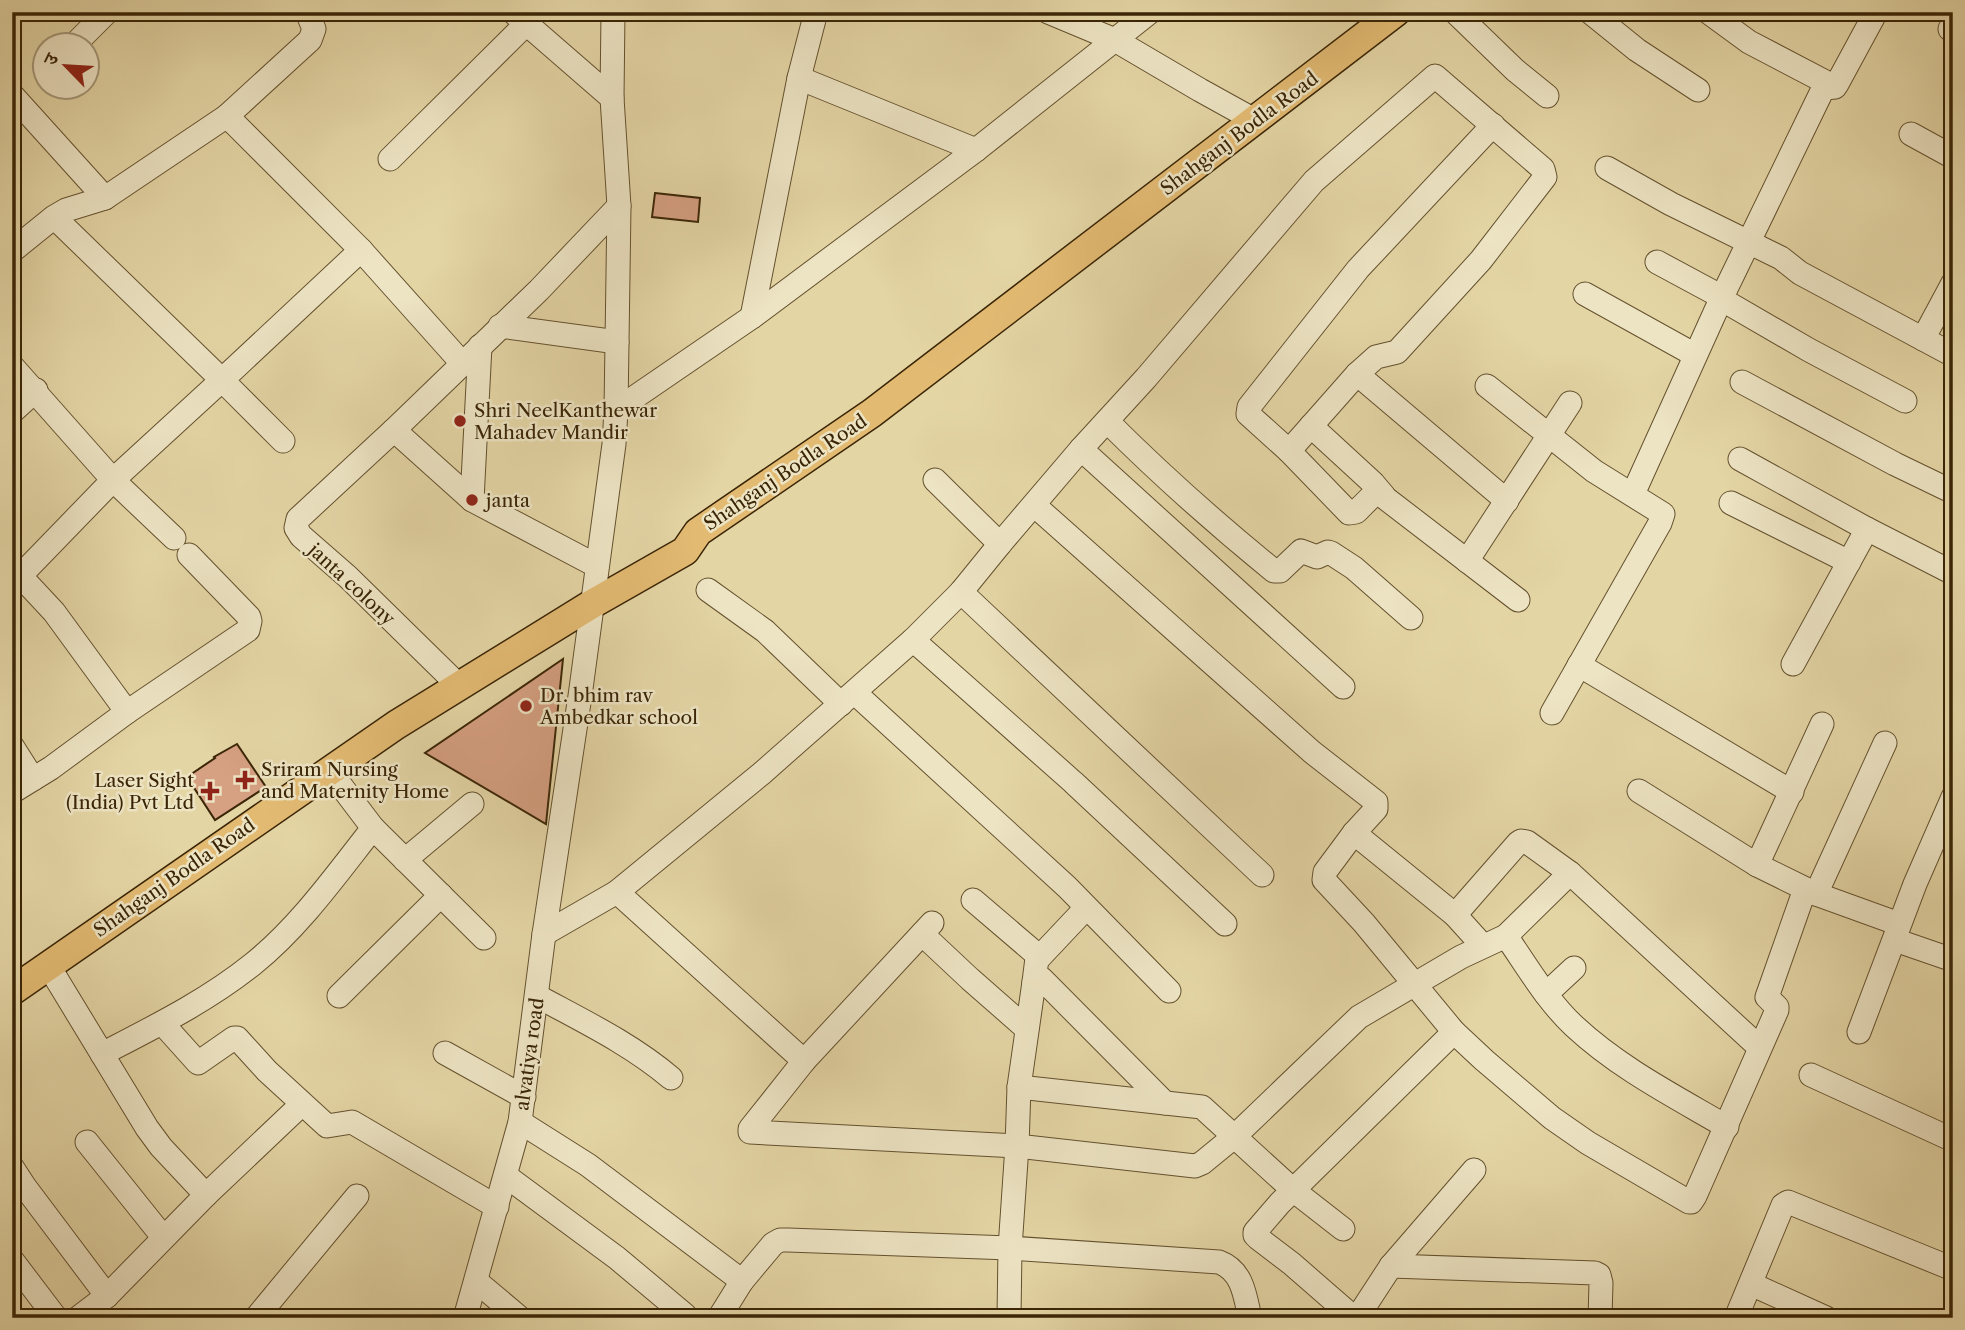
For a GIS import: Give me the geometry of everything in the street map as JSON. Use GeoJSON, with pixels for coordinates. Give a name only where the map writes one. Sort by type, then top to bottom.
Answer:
{"type":"FeatureCollection","features":[{"type":"Feature","properties":{"kind":"main road","name":"Shahganj Bodla Road"},"geometry":{"type":"LineString","coordinates":[[13,983],[48,965],[427,705],[595,585],[680,532],[698,532],[872,413],[1396,12]]}},
{"type":"Feature","properties":{"kind":"main road"},"geometry":{"type":"LineString","coordinates":[[13,983],[195,850],[450,677],[595,585]]}},
{"type":"Feature","properties":{"kind":"street"},"geometry":{"type":"LineString","coordinates":[[87,32],[107,12]]}},
{"type":"Feature","properties":{"kind":"street"},"geometry":{"type":"LineString","coordinates":[[12,251],[54,217],[66,210],[105,198],[227,116],[310,40],[314,29],[307,12]]}},
{"type":"Feature","properties":{"kind":"street"},"geometry":{"type":"LineString","coordinates":[[752,317],[799,78],[816,12]]}},
{"type":"Feature","properties":{"kind":"street"},"geometry":{"type":"LineString","coordinates":[[1048,12],[1115,40],[1256,121]]}},
{"type":"Feature","properties":{"kind":"street"},"geometry":{"type":"LineString","coordinates":[[616,410],[752,317],[976,150],[1150,12]]}},
{"type":"Feature","properties":{"kind":"street"},"geometry":{"type":"LineString","coordinates":[[1455,12],[1515,70],[1548,96]]}},
{"type":"Feature","properties":{"kind":"street"},"geometry":{"type":"LineString","coordinates":[[1590,12],[1637,50],[1698,90]]}},
{"type":"Feature","properties":{"kind":"street"},"geometry":{"type":"LineString","coordinates":[[1707,12],[1749,42],[1835,87]]}},
{"type":"Feature","properties":{"kind":"street"},"geometry":{"type":"LineString","coordinates":[[1835,87],[1876,12]]}},
{"type":"Feature","properties":{"kind":"street","name":"alvatiya road"},"geometry":{"type":"LineString","coordinates":[[465,1318],[520,1122],[614,444],[619,206],[612,98],[611,15]]}},
{"type":"Feature","properties":{"kind":"street"},"geometry":{"type":"LineString","coordinates":[[390,159],[519,18],[612,98]]}},
{"type":"Feature","properties":{"kind":"street"},"geometry":{"type":"LineString","coordinates":[[544,934],[617,891],[761,774],[913,640],[961,592],[1314,181],[1435,76],[1543,169],[1545,177],[1481,260],[1397,352],[1376,357],[1357,374],[1289,451]]}},
{"type":"Feature","properties":{"kind":"street"},"geometry":{"type":"LineString","coordinates":[[799,78],[976,150]]}},
{"type":"Feature","properties":{"kind":"street"},"geometry":{"type":"LineString","coordinates":[[1633,494],[1721,298],[1822,91],[1835,87]]}},
{"type":"Feature","properties":{"kind":"street"},"geometry":{"type":"LineString","coordinates":[[12,95],[105,198]]}},
{"type":"Feature","properties":{"kind":"street"},"geometry":{"type":"LineString","coordinates":[[227,116],[361,250],[462,363]]}},
{"type":"Feature","properties":{"kind":"street"},"geometry":{"type":"LineString","coordinates":[[1384,496],[1374,494],[1356,512],[1349,513],[1289,451],[1250,417],[1250,407],[1358,269],[1493,125]]}},
{"type":"Feature","properties":{"kind":"street"},"geometry":{"type":"LineString","coordinates":[[1911,134],[1953,157]]}},
{"type":"Feature","properties":{"kind":"street"},"geometry":{"type":"LineString","coordinates":[[1607,168],[1671,204],[1785,261],[1800,273],[1953,355]]}},
{"type":"Feature","properties":{"kind":"street","name":"janta colony"},"geometry":{"type":"LineString","coordinates":[[450,677],[301,536],[296,528],[298,519],[538,290],[619,206]]}},
{"type":"Feature","properties":{"kind":"street"},"geometry":{"type":"LineString","coordinates":[[54,217],[284,441]]}},
{"type":"Feature","properties":{"kind":"street"},"geometry":{"type":"LineString","coordinates":[[127,712],[54,612],[17,571],[361,250]]}},
{"type":"Feature","properties":{"kind":"street"},"geometry":{"type":"LineString","coordinates":[[1657,262],[1809,350],[1905,401]]}},
{"type":"Feature","properties":{"kind":"street"},"geometry":{"type":"LineString","coordinates":[[1923,339],[1953,283]]}},
{"type":"Feature","properties":{"kind":"street"},"geometry":{"type":"LineString","coordinates":[[1585,294],[1695,355]]}},
{"type":"Feature","properties":{"kind":"street"},"geometry":{"type":"LineString","coordinates":[[500,326],[617,342]]}},
{"type":"Feature","properties":{"kind":"street"},"geometry":{"type":"LineString","coordinates":[[472,500],[480,346]]}},
{"type":"Feature","properties":{"kind":"street"},"geometry":{"type":"LineString","coordinates":[[12,366],[36,390],[113,481],[182,546],[250,621],[248,630],[12,792]]}},
{"type":"Feature","properties":{"kind":"street"},"geometry":{"type":"LineString","coordinates":[[1357,374],[1507,500]]}},
{"type":"Feature","properties":{"kind":"street"},"geometry":{"type":"LineString","coordinates":[[1742,382],[1953,492]]}},
{"type":"Feature","properties":{"kind":"street"},"geometry":{"type":"LineString","coordinates":[[1488,386],[1594,471],[1662,514],[1552,713]]}},
{"type":"Feature","properties":{"kind":"street"},"geometry":{"type":"LineString","coordinates":[[12,412],[36,390]]}},
{"type":"Feature","properties":{"kind":"street"},"geometry":{"type":"LineString","coordinates":[[1467,561],[1570,403]]}},
{"type":"Feature","properties":{"kind":"street"},"geometry":{"type":"LineString","coordinates":[[1107,421],[1220,528],[1274,571],[1280,571],[1301,551],[1317,557],[1331,553],[1354,568],[1411,618]]}},
{"type":"Feature","properties":{"kind":"street"},"geometry":{"type":"LineString","coordinates":[[1311,426],[1384,496],[1518,600]]}},
{"type":"Feature","properties":{"kind":"street"},"geometry":{"type":"LineString","coordinates":[[394,430],[472,500],[595,585]]}},
{"type":"Feature","properties":{"kind":"street"},"geometry":{"type":"LineString","coordinates":[[1082,449],[1343,687]]}},
{"type":"Feature","properties":{"kind":"street"},"geometry":{"type":"LineString","coordinates":[[1740,459],[1867,530],[1953,573]]}},
{"type":"Feature","properties":{"kind":"street"},"geometry":{"type":"LineString","coordinates":[[935,480],[1000,544]]}},
{"type":"Feature","properties":{"kind":"street"},"geometry":{"type":"LineString","coordinates":[[1731,503],[1849,562]]}},
{"type":"Feature","properties":{"kind":"street"},"geometry":{"type":"LineString","coordinates":[[1034,505],[1312,752],[1376,802],[1376,809],[1325,872],[1324,880],[1364,923],[1454,1032],[1552,1118],[1588,1143],[1690,1202],[1727,1127],[1777,1008],[1767,997],[1811,891],[1885,743]]}},
{"type":"Feature","properties":{"kind":"street"},"geometry":{"type":"LineString","coordinates":[[1793,664],[1867,530]]}},
{"type":"Feature","properties":{"kind":"street"},"geometry":{"type":"LineString","coordinates":[[708,590],[765,631],[848,698],[1057,878],[1169,990]]}},
{"type":"Feature","properties":{"kind":"street"},"geometry":{"type":"LineString","coordinates":[[961,592],[1262,875]]}},
{"type":"Feature","properties":{"kind":"street"},"geometry":{"type":"LineString","coordinates":[[913,640],[1073,782],[1225,924]]}},
{"type":"Feature","properties":{"kind":"street"},"geometry":{"type":"LineString","coordinates":[[1579,665],[1792,792]]}},
{"type":"Feature","properties":{"kind":"street"},"geometry":{"type":"LineString","coordinates":[[1757,865],[1822,724]]}},
{"type":"Feature","properties":{"kind":"street"},"geometry":{"type":"LineString","coordinates":[[12,746],[33,779]]}},
{"type":"Feature","properties":{"kind":"street"},"geometry":{"type":"LineString","coordinates":[[329,770],[373,828],[484,938]]}},
{"type":"Feature","properties":{"kind":"street"},"geometry":{"type":"LineString","coordinates":[[1639,791],[1757,865],[1953,960]]}},
{"type":"Feature","properties":{"kind":"street"},"geometry":{"type":"LineString","coordinates":[[1858,1032],[1953,797]]}},
{"type":"Feature","properties":{"kind":"street"},"geometry":{"type":"LineString","coordinates":[[405,860],[471,804]]}},
{"type":"Feature","properties":{"kind":"street"},"geometry":{"type":"LineString","coordinates":[[102,1054],[212,995],[254,963],[300,919],[373,828]]}},
{"type":"Feature","properties":{"kind":"street"},"geometry":{"type":"LineString","coordinates":[[1354,833],[1455,915],[1483,946]]}},
{"type":"Feature","properties":{"kind":"street"},"geometry":{"type":"LineString","coordinates":[[1455,915],[1521,841],[1527,842],[1570,873],[1759,1047]]}},
{"type":"Feature","properties":{"kind":"street"},"geometry":{"type":"LineString","coordinates":[[1027,1029],[970,979],[927,928],[804,1062],[750,1132],[1017,1146],[1195,1166],[1235,1136],[1359,1017],[1461,957],[1506,936],[1570,873]]}},
{"type":"Feature","properties":{"kind":"street"},"geometry":{"type":"LineString","coordinates":[[617,891],[804,1062]]}},
{"type":"Feature","properties":{"kind":"street"},"geometry":{"type":"LineString","coordinates":[[339,996],[441,895]]}},
{"type":"Feature","properties":{"kind":"street"},"geometry":{"type":"LineString","coordinates":[[973,900],[1035,953],[1035,971],[1019,1087],[1009,1318]]}},
{"type":"Feature","properties":{"kind":"street"},"geometry":{"type":"LineString","coordinates":[[1035,971],[1086,908]]}},
{"type":"Feature","properties":{"kind":"street"},"geometry":{"type":"LineString","coordinates":[[1506,936],[1546,995],[1595,1045],[1636,1073],[1727,1127]]}},
{"type":"Feature","properties":{"kind":"street"},"geometry":{"type":"LineString","coordinates":[[48,965],[147,1128],[206,1195]]}},
{"type":"Feature","properties":{"kind":"street"},"geometry":{"type":"LineString","coordinates":[[1546,995],[1574,968]]}},
{"type":"Feature","properties":{"kind":"street"},"geometry":{"type":"LineString","coordinates":[[1035,971],[1038,979],[1042,979],[1165,1102]]}},
{"type":"Feature","properties":{"kind":"street"},"geometry":{"type":"LineString","coordinates":[[537,996],[627,1046],[671,1078]]}},
{"type":"Feature","properties":{"kind":"street"},"geometry":{"type":"LineString","coordinates":[[162,1023],[198,1063],[237,1038],[267,1071],[327,1126],[352,1122],[497,1207]]}},
{"type":"Feature","properties":{"kind":"street"},"geometry":{"type":"LineString","coordinates":[[1454,1032],[1293,1190],[1257,1229],[1255,1235],[1356,1318],[1391,1266],[1474,1170]]}},
{"type":"Feature","properties":{"kind":"street"},"geometry":{"type":"LineString","coordinates":[[445,1053],[524,1097]]}},
{"type":"Feature","properties":{"kind":"street"},"geometry":{"type":"LineString","coordinates":[[1811,1075],[1953,1140]]}},
{"type":"Feature","properties":{"kind":"street"},"geometry":{"type":"LineString","coordinates":[[1019,1087],[1202,1107],[1293,1190],[1343,1229]]}},
{"type":"Feature","properties":{"kind":"street"},"geometry":{"type":"LineString","coordinates":[[78,1318],[107,1296],[163,1237],[302,1104]]}},
{"type":"Feature","properties":{"kind":"street"},"geometry":{"type":"LineString","coordinates":[[520,1122],[588,1164],[742,1281]]}},
{"type":"Feature","properties":{"kind":"street"},"geometry":{"type":"LineString","coordinates":[[87,1142],[163,1237]]}},
{"type":"Feature","properties":{"kind":"street"},"geometry":{"type":"LineString","coordinates":[[12,1167],[107,1296]]}},
{"type":"Feature","properties":{"kind":"street"},"geometry":{"type":"LineString","coordinates":[[506,1176],[617,1258],[685,1315]]}},
{"type":"Feature","properties":{"kind":"street"},"geometry":{"type":"LineString","coordinates":[[256,1318],[357,1196]]}},
{"type":"Feature","properties":{"kind":"street"},"geometry":{"type":"LineString","coordinates":[[1735,1318],[1783,1205],[1787,1202],[1793,1202],[1951,1264]]}},
{"type":"Feature","properties":{"kind":"street"},"geometry":{"type":"LineString","coordinates":[[719,1318],[742,1281],[773,1244],[780,1240],[1010,1248],[1219,1262],[1231,1268],[1242,1284],[1250,1318]]}},
{"type":"Feature","properties":{"kind":"street"},"geometry":{"type":"LineString","coordinates":[[12,1260],[56,1318]]}},
{"type":"Feature","properties":{"kind":"street"},"geometry":{"type":"LineString","coordinates":[[1391,1266],[1595,1273],[1599,1275],[1601,1283],[1600,1318]]}},
{"type":"Feature","properties":{"kind":"street"},"geometry":{"type":"LineString","coordinates":[[476,1281],[520,1318]]}},
{"type":"Feature","properties":{"kind":"street"},"geometry":{"type":"LineString","coordinates":[[1751,1284],[1826,1318]]}},
{"type":"Feature","properties":{"kind":"building"},"geometry":{"type":"Polygon","coordinates":[[[655,193],[700,198],[698,222],[652,217],[655,193]]]}},
{"type":"Feature","properties":{"kind":"building","name":"Dr. bhim rav Ambedkar school"},"geometry":{"type":"Polygon","coordinates":[[[563,659],[546,824],[425,753],[563,659]]]}},
{"type":"Feature","properties":{"kind":"building"},"geometry":{"type":"Polygon","coordinates":[[[237,744],[266,787],[215,820],[187,777],[237,744]]]}},
{"type":"Feature","properties":{"kind":"place","name":"Shri NeelKanthewar Mahadev Mandir"},"geometry":{"type":"Point","coordinates":[460,421]}},
{"type":"Feature","properties":{"kind":"place","name":"janta"},"geometry":{"type":"Point","coordinates":[472,500]}},
{"type":"Feature","properties":{"kind":"place","name":"Dr. bhim rav Ambedkar school"},"geometry":{"type":"Point","coordinates":[526,706]}},
{"type":"Feature","properties":{"kind":"place","name":"Sriram Nursing and Maternity Home"},"geometry":{"type":"Point","coordinates":[245,780]}},
{"type":"Feature","properties":{"kind":"place","name":"Laser Sight (India) Pvt Ltd"},"geometry":{"type":"Point","coordinates":[210,791]}}]}
